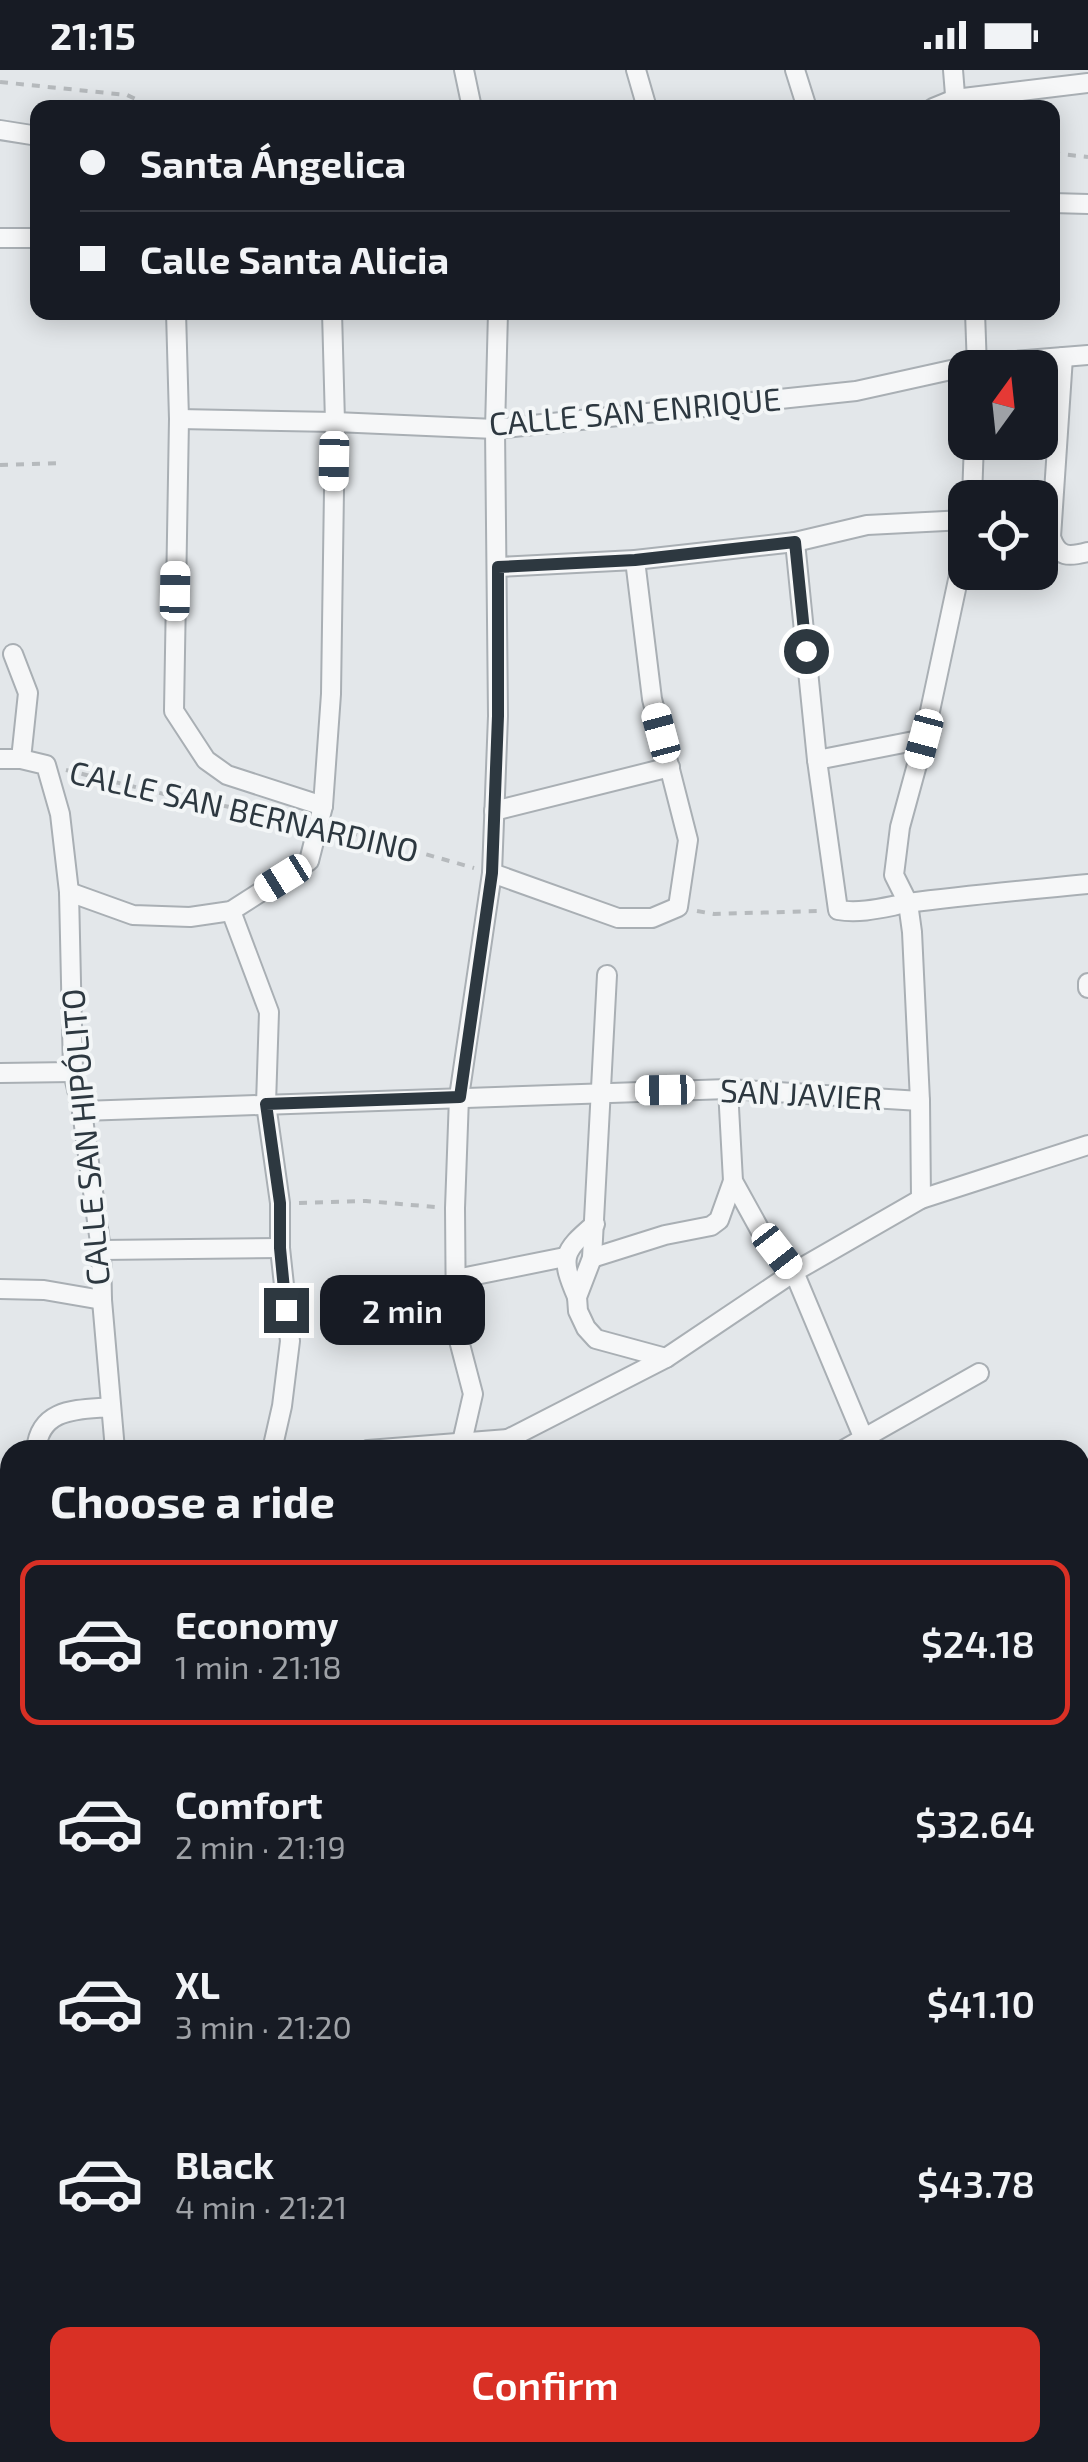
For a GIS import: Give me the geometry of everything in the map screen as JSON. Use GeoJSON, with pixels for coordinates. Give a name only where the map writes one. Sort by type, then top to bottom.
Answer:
{"type":"FeatureCollection","features":[{"type":"Feature","properties":{"kind":"street"},"geometry":{"type":"LineString","coordinates":[[464,70],[470,100]]}},
{"type":"Feature","properties":{"kind":"street"},"geometry":{"type":"LineString","coordinates":[[636,70],[644,100]]}},
{"type":"Feature","properties":{"kind":"street"},"geometry":{"type":"LineString","coordinates":[[795,70],[804,100]]}},
{"type":"Feature","properties":{"kind":"street"},"geometry":{"type":"LineString","coordinates":[[952,70],[956,100]]}},
{"type":"Feature","properties":{"kind":"street"},"geometry":{"type":"LineString","coordinates":[[1077,70],[1088,74]]}},
{"type":"Feature","properties":{"kind":"street"},"geometry":{"type":"LineString","coordinates":[[976,100],[1088,83]]}},
{"type":"Feature","properties":{"kind":"street"},"geometry":{"type":"LineString","coordinates":[[0,130],[30,135]]}},
{"type":"Feature","properties":{"kind":"street"},"geometry":{"type":"LineString","coordinates":[[1060,203],[1088,204]]}},
{"type":"Feature","properties":{"kind":"street"},"geometry":{"type":"LineString","coordinates":[[0,238],[30,238]]}},
{"type":"Feature","properties":{"kind":"street"},"geometry":{"type":"LineString","coordinates":[[176,320],[174,711],[206,760],[227,775],[321,815]]}},
{"type":"Feature","properties":{"kind":"street"},"geometry":{"type":"LineString","coordinates":[[68,892],[133,915],[190,917],[231,911],[309,862],[321,815],[331,694],[335,422],[332,320]]}},
{"type":"Feature","properties":{"kind":"street"},"geometry":{"type":"LineString","coordinates":[[462,1440],[473,1394],[458,1342],[455,1208],[460,1097],[492,873],[498,716],[494,428],[498,320]]}},
{"type":"Feature","properties":{"kind":"street"},"geometry":{"type":"LineString","coordinates":[[975,320],[977,350]]}},
{"type":"Feature","properties":{"kind":"street","name":"CALLE SAN ENRIQUE"},"geometry":{"type":"LineString","coordinates":[[1058,358],[1088,355]]}},
{"type":"Feature","properties":{"kind":"street"},"geometry":{"type":"LineString","coordinates":[[1063,357],[1051,537],[1055,549],[1065,554],[1088,552]]}},
{"type":"Feature","properties":{"kind":"street","name":"CALLE SAN ENRIQUE"},"geometry":{"type":"LineString","coordinates":[[178,419],[494,428],[856,391],[948,372]]}},
{"type":"Feature","properties":{"kind":"street"},"geometry":{"type":"LineString","coordinates":[[498,567],[635,560],[795,542],[868,525],[948,521]]}},
{"type":"Feature","properties":{"kind":"street"},"geometry":{"type":"LineString","coordinates":[[795,542],[817,760],[838,910],[865,911],[1088,884]]}},
{"type":"Feature","properties":{"kind":"street"},"geometry":{"type":"LineString","coordinates":[[492,873],[618,918],[652,918],[678,908],[688,840],[652,699],[635,560]]}},
{"type":"Feature","properties":{"kind":"street"},"geometry":{"type":"LineString","coordinates":[[922,1198],[912,932],[908,903],[894,875],[900,827],[924,739],[956,590]]}},
{"type":"Feature","properties":{"kind":"street"},"geometry":{"type":"LineString","coordinates":[[13,654],[28,693],[21,759]]}},
{"type":"Feature","properties":{"kind":"street"},"geometry":{"type":"LineString","coordinates":[[817,760],[924,739]]}},
{"type":"Feature","properties":{"kind":"street"},"geometry":{"type":"LineString","coordinates":[[0,759],[46,765]]}},
{"type":"Feature","properties":{"kind":"street","name":"CALLE SAN HIPÓLITO"},"geometry":{"type":"LineString","coordinates":[[46,765],[60,814],[68,892],[74,1072],[100,1250],[114,1440]]}},
{"type":"Feature","properties":{"kind":"street"},"geometry":{"type":"LineString","coordinates":[[494,811],[670,767]]}},
{"type":"Feature","properties":{"kind":"street"},"geometry":{"type":"LineString","coordinates":[[231,911],[269,1012],[266,1104],[280,1203],[280,1248],[290,1341],[274,1440]]}},
{"type":"Feature","properties":{"kind":"street"},"geometry":{"type":"LineString","coordinates":[[607,975],[595,1224],[592,1258],[578,1297],[578,1310],[596,1339],[666,1358]]}},
{"type":"Feature","properties":{"kind":"street"},"geometry":{"type":"LineString","coordinates":[[0,1072],[74,1072]]}},
{"type":"Feature","properties":{"kind":"street"},"geometry":{"type":"LineString","coordinates":[[592,1258],[711,1226],[719,1220],[733,1180],[728,1089]]}},
{"type":"Feature","properties":{"kind":"street","name":"SAN JAVIER"},"geometry":{"type":"LineString","coordinates":[[82,1111],[728,1089],[920,1101]]}},
{"type":"Feature","properties":{"kind":"street"},"geometry":{"type":"LineString","coordinates":[[518,1440],[666,1358],[794,1272],[922,1198],[1088,1145]]}},
{"type":"Feature","properties":{"kind":"street"},"geometry":{"type":"LineString","coordinates":[[733,1180],[760,1230],[794,1272],[864,1440],[979,1373]]}},
{"type":"Feature","properties":{"kind":"street"},"geometry":{"type":"LineString","coordinates":[[578,1297],[567,1274],[565,1257],[574,1241],[595,1224]]}},
{"type":"Feature","properties":{"kind":"street"},"geometry":{"type":"LineString","coordinates":[[100,1250],[280,1248]]}},
{"type":"Feature","properties":{"kind":"street"},"geometry":{"type":"LineString","coordinates":[[456,1279],[565,1257]]}},
{"type":"Feature","properties":{"kind":"street"},"geometry":{"type":"LineString","coordinates":[[0,1289],[44,1290],[102,1300]]}},
{"type":"Feature","properties":{"kind":"street"},"geometry":{"type":"LineString","coordinates":[[37,1440],[44,1425],[65,1412],[112,1407]]}},
{"type":"Feature","properties":{"kind":"path"},"geometry":{"type":"LineString","coordinates":[[0,82],[127,95],[138,100]]}},
{"type":"Feature","properties":{"kind":"path"},"geometry":{"type":"LineString","coordinates":[[1060,154],[1088,157]]}},
{"type":"Feature","properties":{"kind":"path"},"geometry":{"type":"LineString","coordinates":[[0,466],[60,463]]}},
{"type":"Feature","properties":{"kind":"path","name":"CALLE SAN BERNARDINO"},"geometry":{"type":"LineString","coordinates":[[46,765],[180,798],[321,815],[492,873]]}},
{"type":"Feature","properties":{"kind":"path"},"geometry":{"type":"LineString","coordinates":[[678,908],[714,914],[838,910]]}},
{"type":"Feature","properties":{"kind":"path"},"geometry":{"type":"LineString","coordinates":[[280,1203],[366,1201],[455,1208]]}},
{"type":"Feature","properties":{"kind":"route"},"geometry":{"type":"LineString","coordinates":[[286,1310],[280,1203],[266,1104],[460,1097],[492,873],[498,567],[635,560],[795,542],[806,651]]}}]}
